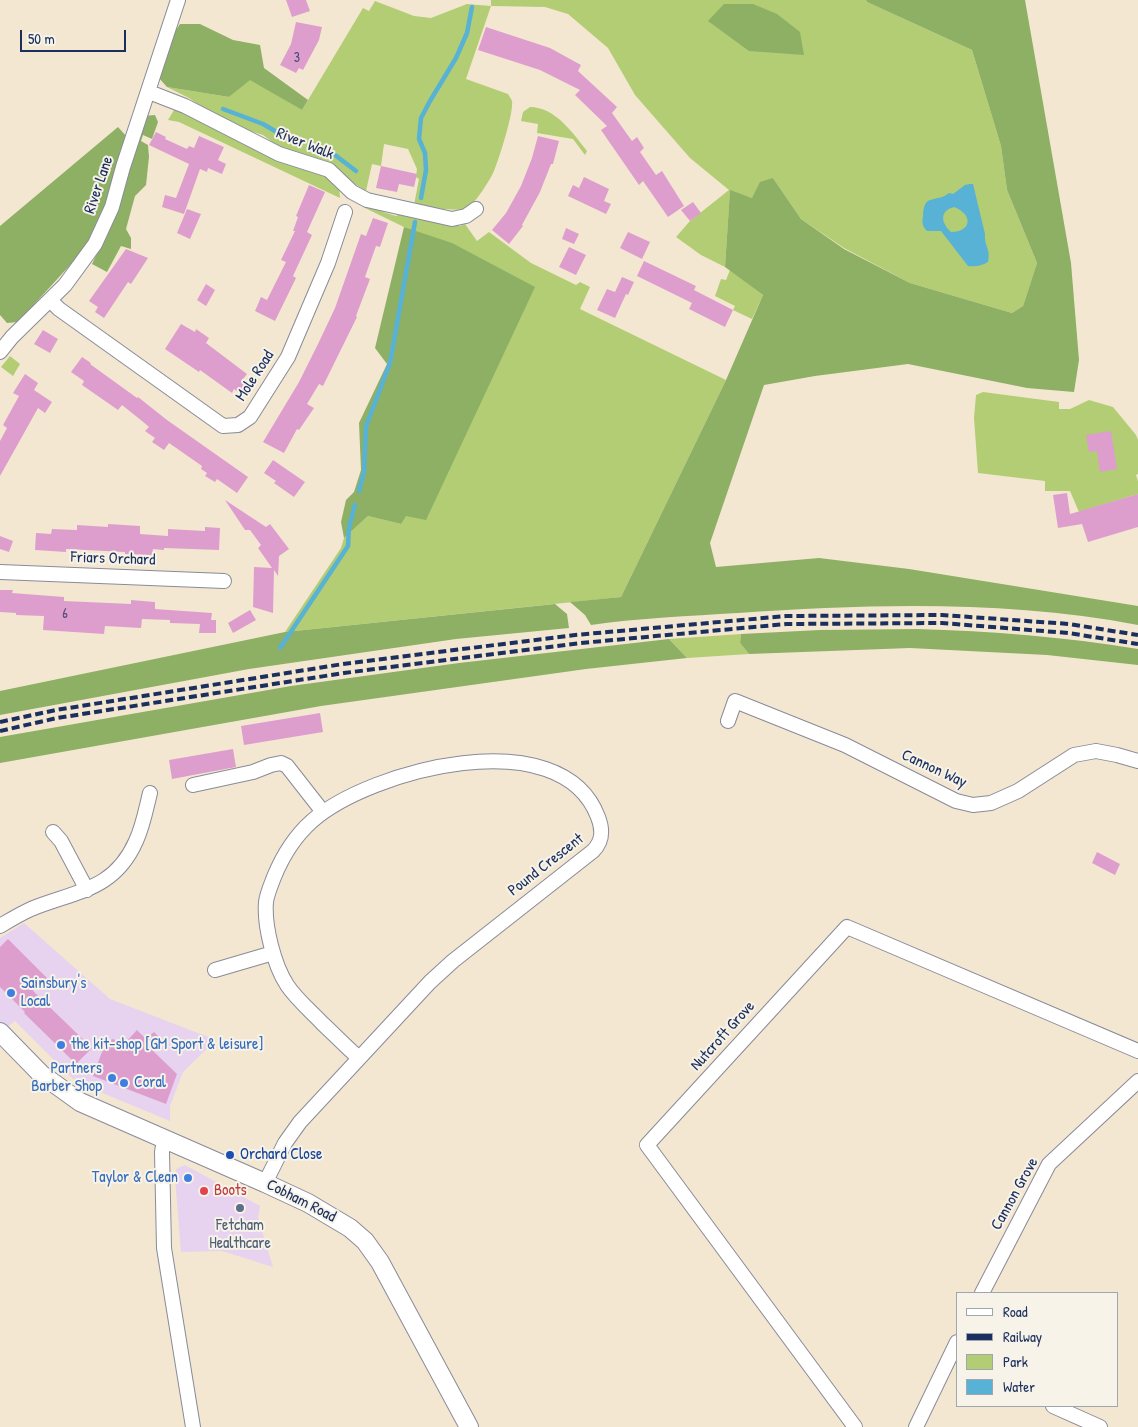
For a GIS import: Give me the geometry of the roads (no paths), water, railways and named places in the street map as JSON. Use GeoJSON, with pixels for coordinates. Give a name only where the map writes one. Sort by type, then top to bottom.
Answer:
{"type":"FeatureCollection","features":[{"type":"Feature","properties":{"kind":"street","name":"River Lane"},"geometry":{"type":"LineString","coordinates":[[0,352],[51,301],[95,244],[112,207],[123,167],[178,0]]}},
{"type":"Feature","properties":{"kind":"street","name":"River Walk"},"geometry":{"type":"LineString","coordinates":[[149,92],[185,106],[278,154],[328,170],[352,192],[367,200],[452,219],[466,216],[476,209]]}},
{"type":"Feature","properties":{"kind":"street","name":"Mole Road"},"geometry":{"type":"LineString","coordinates":[[51,301],[59,309],[223,426],[238,425],[250,417],[288,357],[328,263],[345,212]]}},
{"type":"Feature","properties":{"kind":"street","name":"Friars Orchard"},"geometry":{"type":"LineString","coordinates":[[0,572],[224,581]]}},
{"type":"Feature","properties":{"kind":"street","name":"Cannon Way"},"geometry":{"type":"LineString","coordinates":[[728,721],[735,701],[844,745],[956,801],[972,806],[992,803],[1018,791],[1074,755],[1096,751],[1138,761]]}},
{"type":"Feature","properties":{"kind":"street","name":"Pound Crescent"},"geometry":{"type":"LineString","coordinates":[[266,1183],[292,1132],[430,982],[453,961],[593,852],[599,845],[602,836],[600,823],[590,801],[571,781],[554,772],[534,765],[515,762],[470,762],[418,771],[376,784],[323,812],[290,844],[282,857],[266,902],[267,919],[274,954],[286,984],[297,998],[359,1058]]}},
{"type":"Feature","properties":{"kind":"street"},"geometry":{"type":"LineString","coordinates":[[193,785],[253,772],[282,763],[287,766],[323,812]]}},
{"type":"Feature","properties":{"kind":"street"},"geometry":{"type":"LineString","coordinates":[[0,926],[31,909],[87,890],[105,880],[119,868],[128,856],[141,827],[150,793]]}},
{"type":"Feature","properties":{"kind":"street"},"geometry":{"type":"LineString","coordinates":[[53,832],[61,841],[87,890]]}},
{"type":"Feature","properties":{"kind":"street","name":"Nutcroft Grove"},"geometry":{"type":"LineString","coordinates":[[855,1427],[647,1145],[847,926],[1138,1051]]}},
{"type":"Feature","properties":{"kind":"street"},"geometry":{"type":"LineString","coordinates":[[215,970],[274,954]]}},
{"type":"Feature","properties":{"kind":"street","name":"Cobham Road"},"geometry":{"type":"LineString","coordinates":[[0,1032],[41,1074],[80,1102],[266,1183],[332,1216],[350,1228],[365,1241],[380,1262],[468,1427]]}},
{"type":"Feature","properties":{"kind":"street","name":"Cannon Grove"},"geometry":{"type":"LineString","coordinates":[[983,1292],[1049,1164],[1138,1081]]}},
{"type":"Feature","properties":{"kind":"street"},"geometry":{"type":"LineString","coordinates":[[164,1139],[162,1152],[164,1248],[193,1427]]}},
{"type":"Feature","properties":{"kind":"street"},"geometry":{"type":"LineString","coordinates":[[916,1427],[953,1358]]}},
{"type":"Feature","properties":{"kind":"street"},"geometry":{"type":"LineString","coordinates":[[1055,1407],[1100,1427]]}},
{"type":"Feature","properties":{"kind":"water"},"geometry":{"type":"Polygon","coordinates":[[[973,184],[989,254],[988,262],[978,266],[968,266],[941,231],[927,231],[922,220],[928,201],[949,193],[953,194],[965,185],[973,184]],[[954,207],[944,214],[945,225],[951,232],[963,229],[968,222],[960,210],[954,207]]]}},
{"type":"Feature","properties":{"kind":"waterway"},"geometry":{"type":"LineString","coordinates":[[421,198],[426,170],[425,153],[419,139],[421,118],[456,58],[467,33],[472,7]]}},
{"type":"Feature","properties":{"kind":"waterway"},"geometry":{"type":"LineString","coordinates":[[223,109],[263,124],[287,138]]}},
{"type":"Feature","properties":{"kind":"waterway"},"geometry":{"type":"LineString","coordinates":[[310,145],[335,155],[356,171]]}},
{"type":"Feature","properties":{"kind":"waterway"},"geometry":{"type":"LineString","coordinates":[[359,491],[364,472],[366,426],[390,363],[415,222]]}},
{"type":"Feature","properties":{"kind":"waterway"},"geometry":{"type":"LineString","coordinates":[[280,648],[348,546],[349,527],[355,505]]}},
{"type":"Feature","properties":{"kind":"railway"},"geometry":{"type":"LineString","coordinates":[[0,722],[56,710],[343,664],[575,635],[786,616],[942,615],[1069,624],[1138,635]]}},
{"type":"Feature","properties":{"kind":"railway"},"geometry":{"type":"LineString","coordinates":[[0,731],[57,718],[344,673],[581,643],[786,624],[942,623],[1068,633],[1138,644]]}},
{"type":"Feature","properties":{"kind":"place","name":"Sainsbury's Local"},"geometry":{"type":"Point","coordinates":[11,993]}},
{"type":"Feature","properties":{"kind":"place","name":"the kit-shop [GM Sport & leisure]"},"geometry":{"type":"Point","coordinates":[61,1045]}},
{"type":"Feature","properties":{"kind":"place","name":"Partners Barber Shop"},"geometry":{"type":"Point","coordinates":[112,1078]}},
{"type":"Feature","properties":{"kind":"place","name":"Coral"},"geometry":{"type":"Point","coordinates":[124,1083]}},
{"type":"Feature","properties":{"kind":"place","name":"Orchard Close"},"geometry":{"type":"Point","coordinates":[230,1155]}},
{"type":"Feature","properties":{"kind":"place","name":"Taylor & Clean"},"geometry":{"type":"Point","coordinates":[188,1178]}},
{"type":"Feature","properties":{"kind":"place","name":"Boots"},"geometry":{"type":"Point","coordinates":[204,1191]}},
{"type":"Feature","properties":{"kind":"place","name":"Fetcham Healthcare"},"geometry":{"type":"Point","coordinates":[240,1208]}}]}
